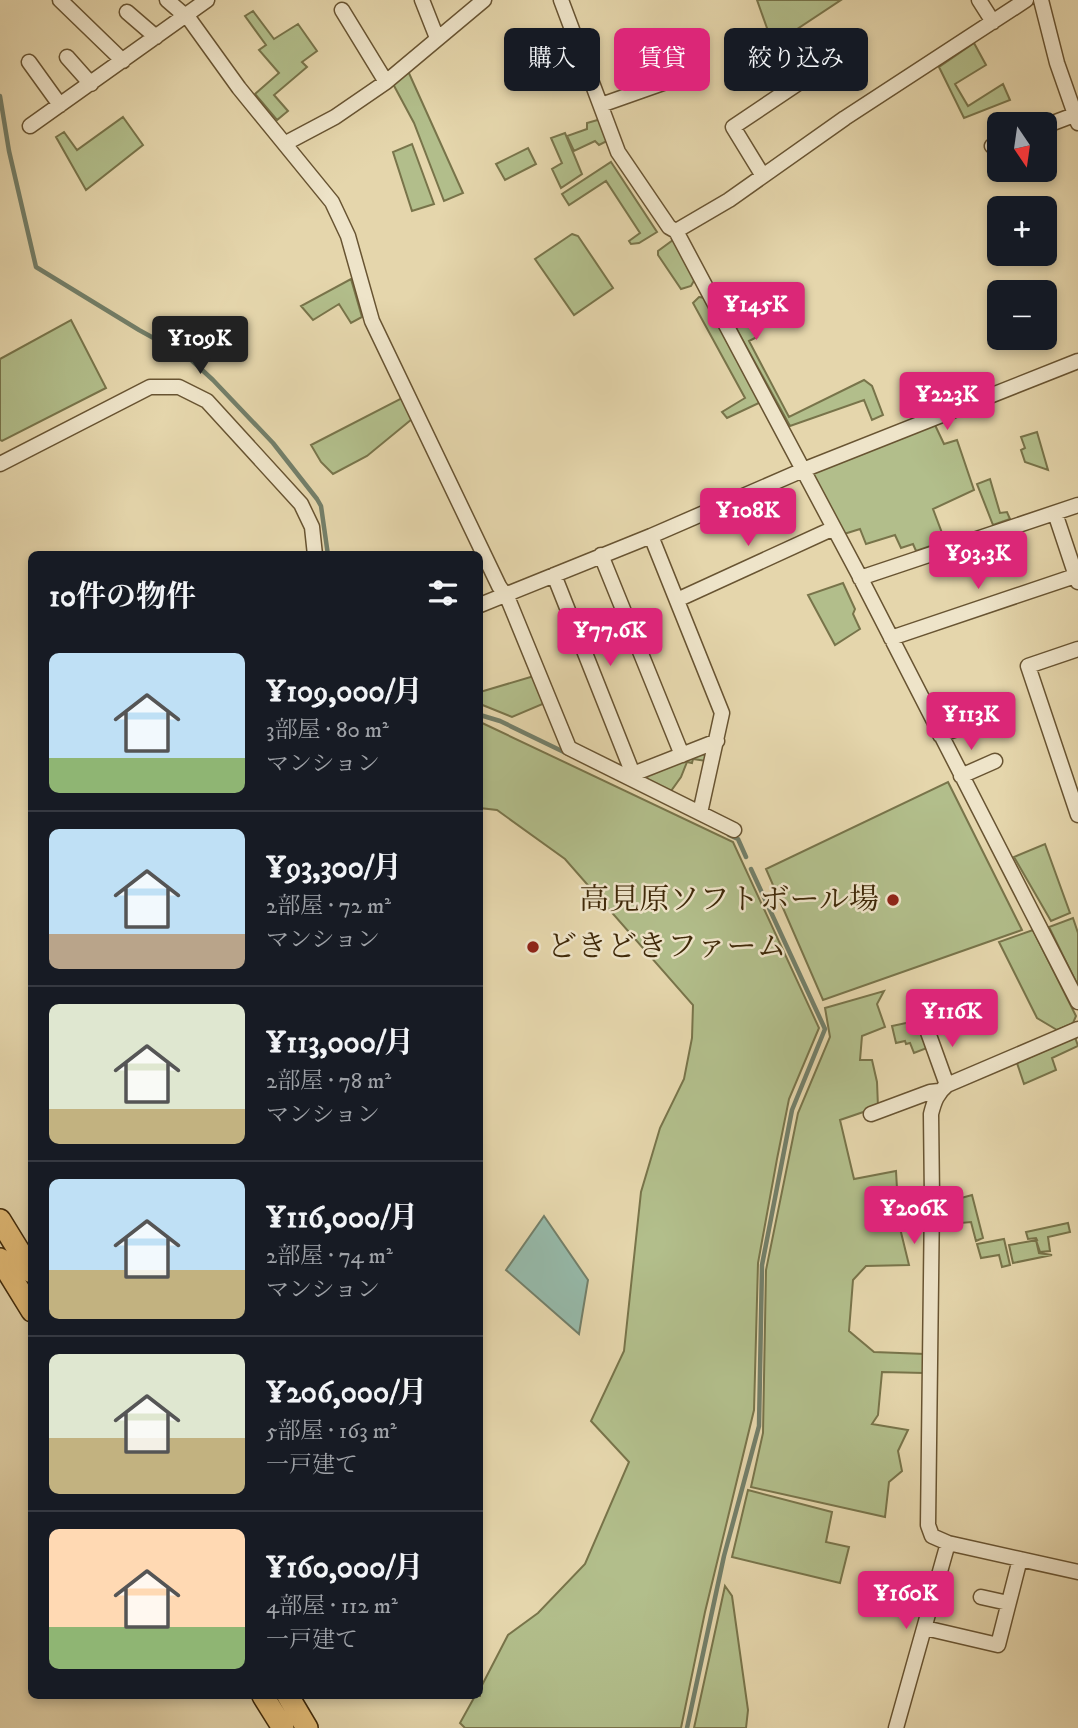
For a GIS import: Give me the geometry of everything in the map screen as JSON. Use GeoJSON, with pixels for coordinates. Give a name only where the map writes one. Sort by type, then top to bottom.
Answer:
{"type":"FeatureCollection","features":[{"type":"Feature","properties":{"kind":"highway"},"geometry":{"type":"LineString","coordinates":[[0,1220],[28,1266]]}},
{"type":"Feature","properties":{"kind":"highway"},"geometry":{"type":"LineString","coordinates":[[0,1259],[28,1304]]}},
{"type":"Feature","properties":{"kind":"highway"},"geometry":{"type":"LineString","coordinates":[[265,1699],[283,1728]]}},
{"type":"Feature","properties":{"kind":"highway"},"geometry":{"type":"LineString","coordinates":[[290,1699],[307,1728]]}},
{"type":"Feature","properties":{"kind":"street"},"geometry":{"type":"LineString","coordinates":[[60,0],[123,61]]}},
{"type":"Feature","properties":{"kind":"street"},"geometry":{"type":"LineString","coordinates":[[167,0],[186,16],[239,88],[332,202],[348,236],[372,321],[504,594],[569,748],[631,776],[734,830]]}},
{"type":"Feature","properties":{"kind":"street"},"geometry":{"type":"LineString","coordinates":[[30,126],[207,0]]}},
{"type":"Feature","properties":{"kind":"street"},"geometry":{"type":"LineString","coordinates":[[422,0],[438,38]]}},
{"type":"Feature","properties":{"kind":"street"},"geometry":{"type":"LineString","coordinates":[[286,144],[335,117],[386,82],[484,0]]}},
{"type":"Feature","properties":{"kind":"street"},"geometry":{"type":"LineString","coordinates":[[561,0],[618,152],[669,227],[676,231],[747,362],[1078,1002]]}},
{"type":"Feature","properties":{"kind":"street"},"geometry":{"type":"LineString","coordinates":[[979,0],[993,22]]}},
{"type":"Feature","properties":{"kind":"street"},"geometry":{"type":"LineString","coordinates":[[676,231],[729,200],[845,118],[1026,0]]}},
{"type":"Feature","properties":{"kind":"street"},"geometry":{"type":"LineString","coordinates":[[1041,0],[1057,63],[1076,119],[1057,123]]}},
{"type":"Feature","properties":{"kind":"street"},"geometry":{"type":"LineString","coordinates":[[342,10],[386,82]]}},
{"type":"Feature","properties":{"kind":"street"},"geometry":{"type":"LineString","coordinates":[[127,12],[156,37]]}},
{"type":"Feature","properties":{"kind":"street"},"geometry":{"type":"LineString","coordinates":[[68,57],[91,84]]}},
{"type":"Feature","properties":{"kind":"street"},"geometry":{"type":"LineString","coordinates":[[29,62],[61,105]]}},
{"type":"Feature","properties":{"kind":"street"},"geometry":{"type":"LineString","coordinates":[[601,106],[642,91]]}},
{"type":"Feature","properties":{"kind":"street"},"geometry":{"type":"LineString","coordinates":[[762,176],[733,128],[787,91]]}},
{"type":"Feature","properties":{"kind":"street"},"geometry":{"type":"LineString","coordinates":[[483,603],[1078,360]]}},
{"type":"Feature","properties":{"kind":"street"},"geometry":{"type":"LineString","coordinates":[[0,464],[150,387],[179,387],[207,401],[301,504],[312,527],[315,551]]}},
{"type":"Feature","properties":{"kind":"street"},"geometry":{"type":"LineString","coordinates":[[860,578],[1078,505]]}},
{"type":"Feature","properties":{"kind":"street"},"geometry":{"type":"LineString","coordinates":[[891,638],[1077,578],[1055,513]]}},
{"type":"Feature","properties":{"kind":"street"},"geometry":{"type":"LineString","coordinates":[[677,600],[834,528]]}},
{"type":"Feature","properties":{"kind":"street"},"geometry":{"type":"LineString","coordinates":[[651,536],[721,707],[722,720],[700,813]]}},
{"type":"Feature","properties":{"kind":"street"},"geometry":{"type":"LineString","coordinates":[[601,555],[682,755]]}},
{"type":"Feature","properties":{"kind":"street"},"geometry":{"type":"LineString","coordinates":[[554,575],[631,776]]}},
{"type":"Feature","properties":{"kind":"street"},"geometry":{"type":"LineString","coordinates":[[1078,649],[1028,666],[1078,815]]}},
{"type":"Feature","properties":{"kind":"street"},"geometry":{"type":"LineString","coordinates":[[940,735],[977,722]]}},
{"type":"Feature","properties":{"kind":"street"},"geometry":{"type":"LineString","coordinates":[[631,776],[717,740]]}},
{"type":"Feature","properties":{"kind":"street"},"geometry":{"type":"LineString","coordinates":[[961,776],[995,761]]}},
{"type":"Feature","properties":{"kind":"street"},"geometry":{"type":"LineString","coordinates":[[925,1024],[943,1088],[931,1114],[928,1525],[932,1536],[948,1543],[1078,1572]]}},
{"type":"Feature","properties":{"kind":"street"},"geometry":{"type":"LineString","coordinates":[[871,1114],[943,1088],[1078,1028]]}},
{"type":"Feature","properties":{"kind":"street"},"geometry":{"type":"LineString","coordinates":[[896,1728],[948,1543]]}},
{"type":"Feature","properties":{"kind":"street"},"geometry":{"type":"LineString","coordinates":[[925,1628],[998,1644],[1020,1559]]}},
{"type":"Feature","properties":{"kind":"street"},"geometry":{"type":"LineString","coordinates":[[981,1597],[1009,1603]]}},
{"type":"Feature","properties":{"kind":"green space"},"geometry":{"type":"Polygon","coordinates":[[[757,0],[841,0],[799,28],[767,28],[757,0]]]}},
{"type":"Feature","properties":{"kind":"green space"},"geometry":{"type":"Polygon","coordinates":[[[253,11],[274,39],[298,24],[317,51],[302,62],[307,67],[274,95],[288,111],[277,120],[255,94],[279,73],[259,50],[266,45],[245,16],[253,11]]]}},
{"type":"Feature","properties":{"kind":"green space"},"geometry":{"type":"Polygon","coordinates":[[[974,43],[986,65],[955,84],[968,106],[1003,84],[1010,100],[964,118],[939,67],[974,43]]]}},
{"type":"Feature","properties":{"kind":"green space"},"geometry":{"type":"Polygon","coordinates":[[[408,71],[463,193],[444,201],[414,123],[392,82],[408,71]]]}},
{"type":"Feature","properties":{"kind":"green space"},"geometry":{"type":"Polygon","coordinates":[[[123,117],[143,145],[86,190],[56,137],[64,132],[77,150],[123,117]]]}},
{"type":"Feature","properties":{"kind":"green space"},"geometry":{"type":"Polygon","coordinates":[[[601,119],[607,141],[599,145],[595,141],[574,151],[567,136],[587,129],[587,123],[601,119]]]}},
{"type":"Feature","properties":{"kind":"green space"},"geometry":{"type":"Polygon","coordinates":[[[565,133],[582,174],[561,188],[552,169],[562,163],[551,138],[565,133]]]}},
{"type":"Feature","properties":{"kind":"green space"},"geometry":{"type":"Polygon","coordinates":[[[412,144],[434,204],[412,211],[393,152],[412,144]]]}},
{"type":"Feature","properties":{"kind":"green space"},"geometry":{"type":"Polygon","coordinates":[[[528,148],[536,164],[505,180],[496,164],[528,148]]]}},
{"type":"Feature","properties":{"kind":"green space"},"geometry":{"type":"Polygon","coordinates":[[[611,162],[657,232],[639,243],[631,244],[629,241],[640,233],[606,181],[569,205],[562,194],[611,162]]]}},
{"type":"Feature","properties":{"kind":"green space"},"geometry":{"type":"Polygon","coordinates":[[[572,234],[578,236],[613,288],[574,315],[535,259],[572,234]]]}},
{"type":"Feature","properties":{"kind":"green space"},"geometry":{"type":"Polygon","coordinates":[[[673,240],[695,279],[691,286],[681,289],[658,255],[658,251],[673,240]]]}},
{"type":"Feature","properties":{"kind":"green space"},"geometry":{"type":"Polygon","coordinates":[[[351,279],[362,317],[351,323],[339,304],[313,320],[301,306],[351,279]]]}},
{"type":"Feature","properties":{"kind":"green space"},"geometry":{"type":"Polygon","coordinates":[[[699,297],[705,298],[761,402],[727,418],[722,412],[745,398],[693,303],[699,297]]]}},
{"type":"Feature","properties":{"kind":"green space"},"geometry":{"type":"Polygon","coordinates":[[[71,320],[106,388],[0,440],[0,359],[71,320]]]}},
{"type":"Feature","properties":{"kind":"green space"},"geometry":{"type":"Polygon","coordinates":[[[749,322],[757,337],[749,341],[789,417],[864,380],[872,386],[883,415],[872,420],[864,400],[790,426],[736,328],[749,322]]]}},
{"type":"Feature","properties":{"kind":"green space"},"geometry":{"type":"Polygon","coordinates":[[[402,398],[412,419],[367,456],[333,474],[321,462],[311,445],[402,398]]]}},
{"type":"Feature","properties":{"kind":"green space"},"geometry":{"type":"Polygon","coordinates":[[[935,425],[944,444],[957,440],[974,490],[933,509],[945,541],[916,551],[913,544],[901,548],[895,535],[866,544],[860,529],[844,534],[811,471],[935,425]]]}},
{"type":"Feature","properties":{"kind":"green space"},"geometry":{"type":"Polygon","coordinates":[[[1037,432],[1048,470],[1025,462],[1021,450],[1025,448],[1021,437],[1037,432]]]}},
{"type":"Feature","properties":{"kind":"green space"},"geometry":{"type":"Polygon","coordinates":[[[990,479],[1000,513],[1007,512],[1010,519],[993,525],[977,484],[990,479]]]}},
{"type":"Feature","properties":{"kind":"green space"},"geometry":{"type":"Polygon","coordinates":[[[843,583],[855,609],[853,614],[860,629],[835,645],[808,595],[843,583]]]}},
{"type":"Feature","properties":{"kind":"green space"},"geometry":{"type":"Polygon","coordinates":[[[534,676],[545,703],[512,717],[483,705],[483,691],[534,676]]]}},
{"type":"Feature","properties":{"kind":"green space"},"geometry":{"type":"Polygon","coordinates":[[[483,723],[733,842],[819,1028],[789,1099],[777,1159],[758,1263],[754,1410],[705,1612],[681,1728],[465,1728],[460,1723],[473,1699],[483,1699],[483,1683],[508,1635],[538,1613],[585,1564],[629,1462],[591,1421],[624,1351],[641,1192],[660,1128],[684,1079],[692,1038],[693,1005],[565,859],[497,810],[483,808],[483,723]]]}},
{"type":"Feature","properties":{"kind":"green space"},"geometry":{"type":"Polygon","coordinates":[[[701,752],[708,758],[706,761],[693,759],[692,763],[687,762],[671,791],[647,779],[648,774],[701,752]]]}},
{"type":"Feature","properties":{"kind":"green space","name":"高見原ソフトボール場"},"geometry":{"type":"Polygon","coordinates":[[[948,782],[1022,930],[823,1000],[766,869],[948,782]]]}},
{"type":"Feature","properties":{"kind":"green space"},"geometry":{"type":"Polygon","coordinates":[[[1045,844],[1070,913],[1051,921],[1014,857],[1045,844]]]}},
{"type":"Feature","properties":{"kind":"green space"},"geometry":{"type":"Polygon","coordinates":[[[1073,918],[1078,933],[1078,986],[1049,927],[1073,918]]]}},
{"type":"Feature","properties":{"kind":"green space"},"geometry":{"type":"Polygon","coordinates":[[[1033,930],[1076,1016],[1073,1023],[1057,1030],[1037,1018],[999,942],[1033,930]]]}},
{"type":"Feature","properties":{"kind":"green space"},"geometry":{"type":"Polygon","coordinates":[[[884,991],[877,1004],[885,1027],[862,1036],[860,1060],[872,1060],[877,1082],[878,1107],[840,1120],[854,1179],[896,1171],[899,1224],[909,1265],[866,1266],[853,1280],[849,1331],[874,1352],[925,1354],[924,1373],[882,1372],[878,1415],[872,1424],[908,1430],[898,1451],[902,1471],[889,1482],[885,1517],[751,1487],[763,1433],[766,1270],[798,1113],[830,1037],[825,1008],[884,991]]]}},
{"type":"Feature","properties":{"kind":"green space"},"geometry":{"type":"Polygon","coordinates":[[[906,1023],[919,1025],[927,1048],[914,1053],[910,1043],[896,1043],[892,1026],[906,1023]]]}},
{"type":"Feature","properties":{"kind":"green space"},"geometry":{"type":"Polygon","coordinates":[[[1075,1037],[1078,1046],[1052,1058],[1056,1070],[1024,1084],[1017,1063],[1075,1037]]]}},
{"type":"Feature","properties":{"kind":"green space"},"geometry":{"type":"Polygon","coordinates":[[[972,1195],[983,1238],[976,1241],[971,1222],[950,1224],[948,1208],[950,1201],[972,1195]]]}},
{"type":"Feature","properties":{"kind":"green space"},"geometry":{"type":"Polygon","coordinates":[[[1068,1223],[1070,1232],[1048,1237],[1050,1251],[1040,1252],[1036,1240],[1028,1239],[1026,1232],[1068,1223]]]}},
{"type":"Feature","properties":{"kind":"green space"},"geometry":{"type":"Polygon","coordinates":[[[1004,1239],[1010,1265],[1002,1267],[999,1255],[981,1258],[977,1244],[1004,1239]]]}},
{"type":"Feature","properties":{"kind":"green space"},"geometry":{"type":"Polygon","coordinates":[[[1036,1240],[1039,1253],[1052,1255],[1013,1263],[1009,1245],[1036,1240]]]}},
{"type":"Feature","properties":{"kind":"green space"},"geometry":{"type":"Polygon","coordinates":[[[748,1490],[832,1512],[826,1542],[849,1547],[840,1583],[732,1557],[748,1490]]]}},
{"type":"Feature","properties":{"kind":"green space"},"geometry":{"type":"Polygon","coordinates":[[[725,1586],[732,1596],[748,1710],[746,1728],[694,1728],[725,1586]]]}},
{"type":"Feature","properties":{"kind":"shaded area"},"geometry":{"type":"Polygon","coordinates":[[[544,1216],[588,1280],[579,1334],[506,1270],[544,1216]]]}},
{"type":"Feature","properties":{"kind":"waterway"},"geometry":{"type":"LineString","coordinates":[[0,96],[9,151],[36,267],[188,357],[213,380],[273,443],[317,499],[321,506],[327,551]]}},
{"type":"Feature","properties":{"kind":"waterway"},"geometry":{"type":"LineString","coordinates":[[483,716],[500,721],[568,754]]}},
{"type":"Feature","properties":{"kind":"waterway"},"geometry":{"type":"LineString","coordinates":[[729,835],[738,839],[746,857]]}},
{"type":"Feature","properties":{"kind":"waterway"},"geometry":{"type":"LineString","coordinates":[[687,1728],[724,1556],[759,1426],[762,1265],[792,1110],[825,1029],[751,869]]}},
{"type":"Feature","properties":{"kind":"place","name":"高見原ソフトボール場"},"geometry":{"type":"Point","coordinates":[893,900]}},
{"type":"Feature","properties":{"kind":"place","name":"どきどきファーム"},"geometry":{"type":"Point","coordinates":[533,947]}}]}
